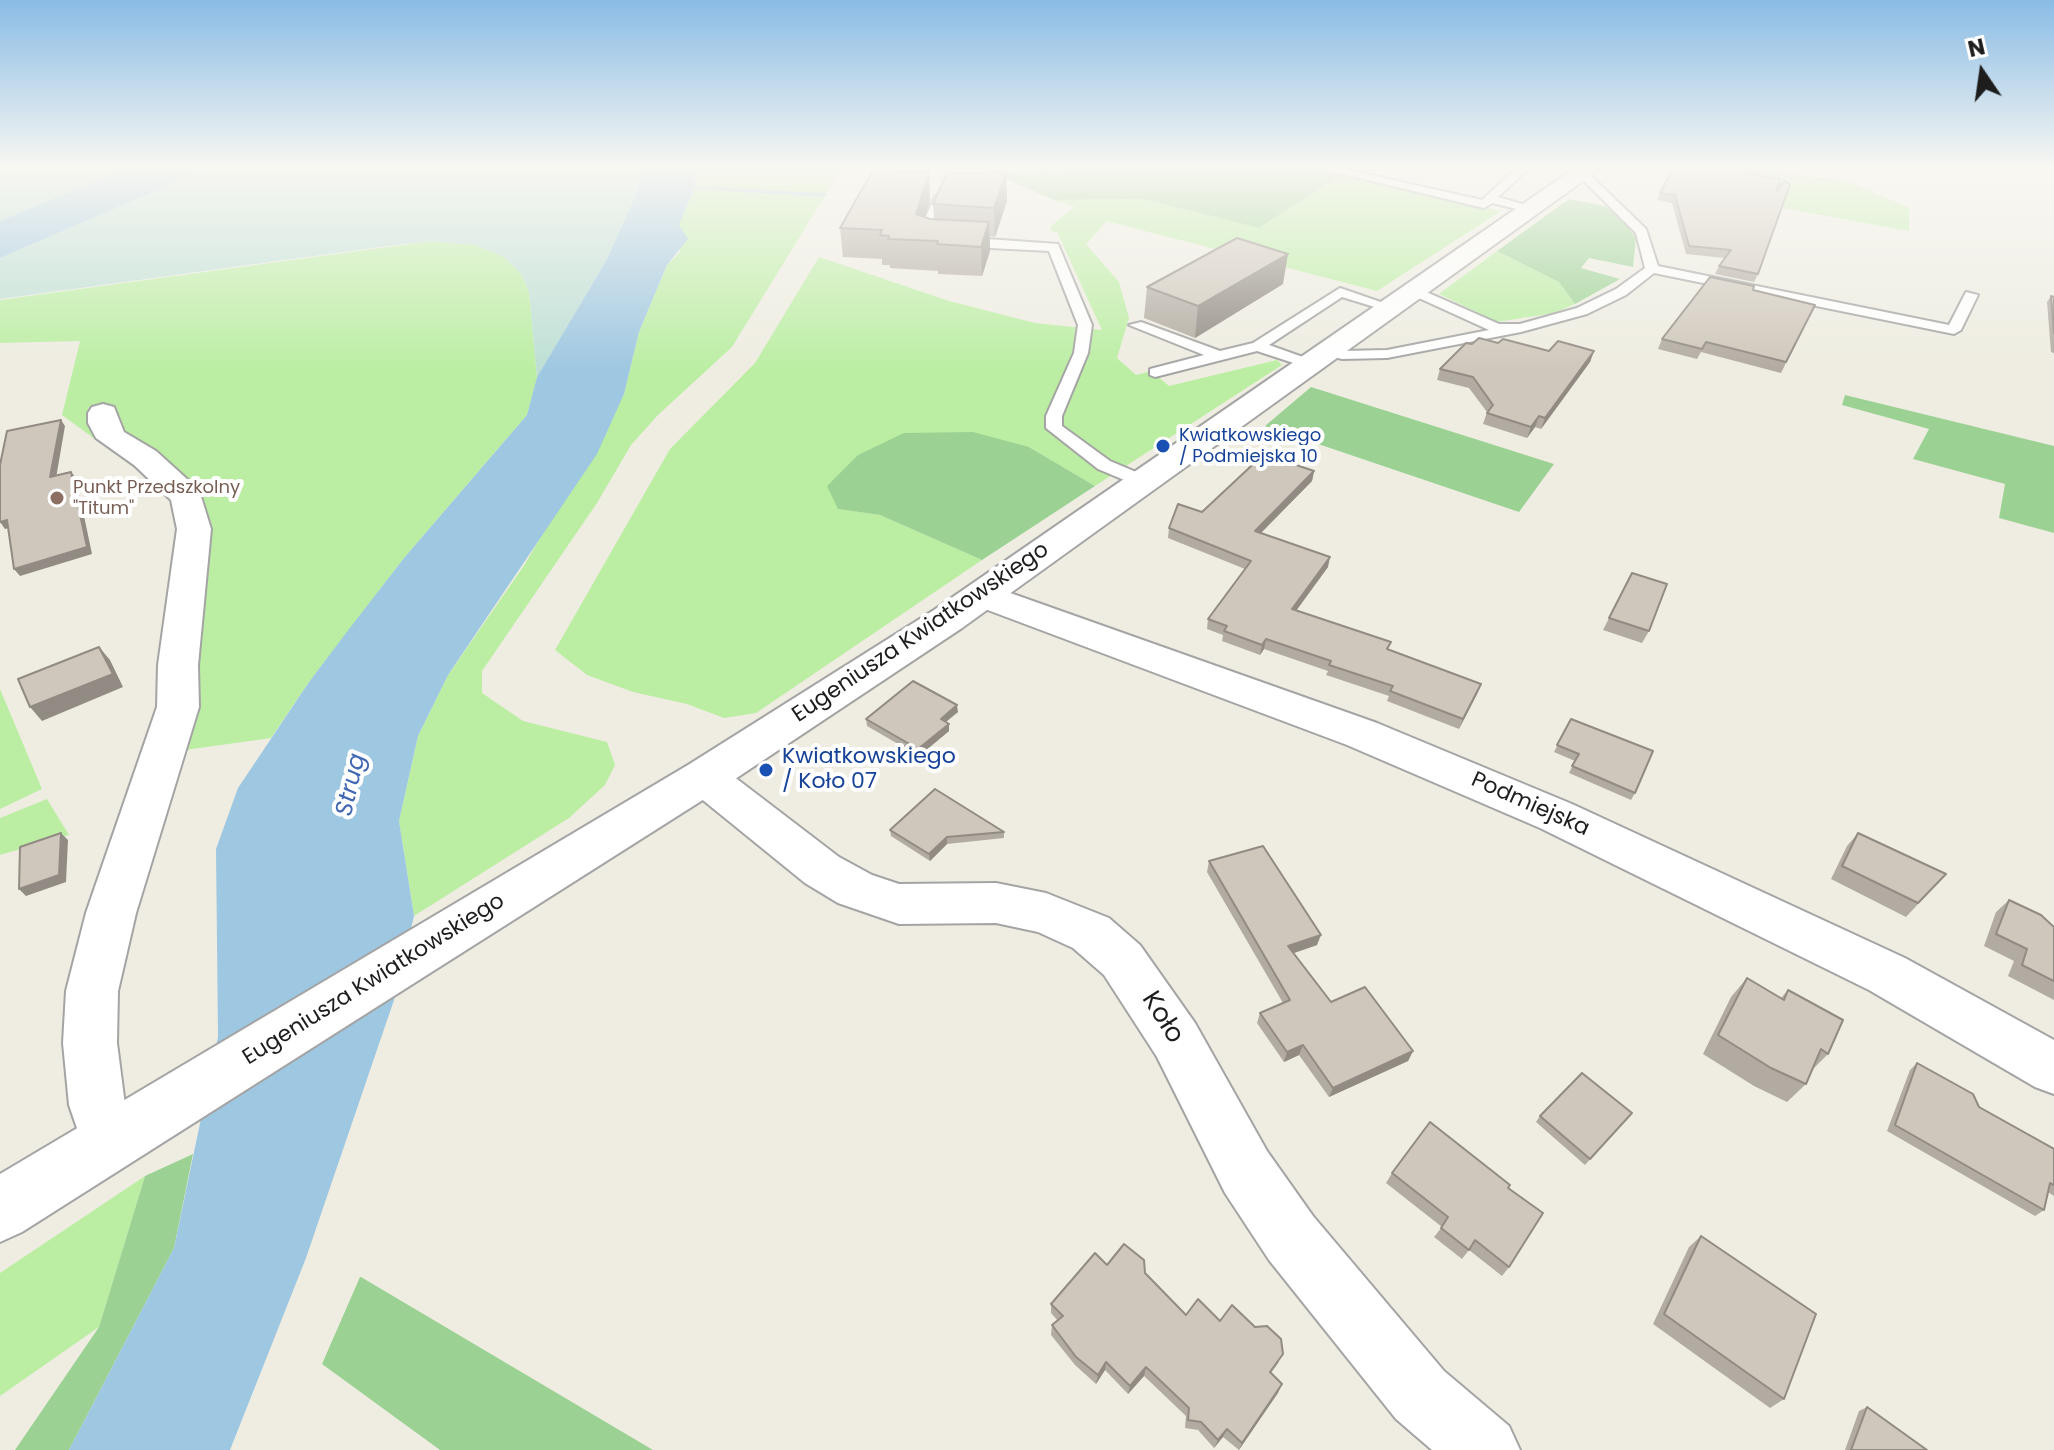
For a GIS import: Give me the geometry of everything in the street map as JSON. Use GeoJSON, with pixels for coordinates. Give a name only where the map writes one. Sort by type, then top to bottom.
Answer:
{"type":"FeatureCollection","features":[{"type":"Feature","properties":{"kind":"street","name":"Eugeniusza Kwiatkowskiego"},"geometry":{"type":"LineString","coordinates":[[0,1210],[704,777],[982,595],[1495,236]]}},
{"type":"Feature","properties":{"kind":"street"},"geometry":{"type":"LineString","coordinates":[[103,413],[103,423],[112,438],[145,458],[187,497],[194,529],[178,665],[178,707],[111,913],[92,991],[90,1043],[97,1105],[109,1143]]}},
{"type":"Feature","properties":{"kind":"street","name":"Podmiejska"},"geometry":{"type":"LineString","coordinates":[[982,595],[1362,734],[1556,816],[1887,974],[2054,1069]]}},
{"type":"Feature","properties":{"kind":"street","name":"Koło"},"geometry":{"type":"LineString","coordinates":[[704,777],[822,870],[855,889],[899,904],[996,903],[1046,913],[1091,933],[1122,960],[1147,992],[1246,1172],[1291,1238],[1420,1395],[1485,1450]]}},
{"type":"Feature","properties":{"kind":"lane"},"geometry":{"type":"LineString","coordinates":[[927,236],[925,240],[1054,247],[1085,325],[1081,353],[1054,416],[1054,428],[1104,465],[1142,481]]}},
{"type":"Feature","properties":{"kind":"lane"},"geometry":{"type":"LineString","coordinates":[[1643,236],[1652,269]]}},
{"type":"Feature","properties":{"kind":"lane"},"geometry":{"type":"LineString","coordinates":[[1258,346],[1318,358],[1363,356],[1521,328],[1582,311],[1621,292],[1652,269],[1954,330],[1971,295]]}},
{"type":"Feature","properties":{"kind":"lane"},"geometry":{"type":"LineString","coordinates":[[1415,291],[1488,325],[1521,328]]}},
{"type":"Feature","properties":{"kind":"lane"},"geometry":{"type":"LineString","coordinates":[[1155,372],[1258,346],[1340,292],[1391,308]]}},
{"type":"Feature","properties":{"kind":"lane"},"geometry":{"type":"LineString","coordinates":[[1136,325],[1219,356]]}},
{"type":"Feature","properties":{"kind":"green space"},"geometry":{"type":"Polygon","coordinates":[[[679,236],[800,236],[732,347],[658,415],[631,445],[597,503],[482,671],[482,693],[523,721],[607,742],[615,765],[605,785],[569,818],[414,916],[399,821],[418,736],[448,675],[523,567],[614,414],[624,394],[639,332],[667,265],[680,252],[679,236]]]}},
{"type":"Feature","properties":{"kind":"green space"},"geometry":{"type":"Polygon","coordinates":[[[1059,236],[1094,236],[1086,244],[1119,282],[1129,318],[1117,358],[1136,375],[1151,371],[1169,386],[1277,360],[1282,365],[1095,486],[1029,447],[838,509],[880,515],[982,560],[756,713],[724,718],[687,704],[633,692],[587,675],[555,650],[670,449],[755,363],[819,257],[949,301],[1035,323],[1102,330],[1059,236]]]}},
{"type":"Feature","properties":{"kind":"green space"},"geometry":{"type":"Polygon","coordinates":[[[1164,236],[1463,236],[1377,291],[1164,236]]]}},
{"type":"Feature","properties":{"kind":"green space"},"geometry":{"type":"Polygon","coordinates":[[[1518,236],[1636,238],[1633,267],[1589,258],[1581,268],[1620,279],[1575,304],[1559,282],[1497,251],[1518,236]]]}},
{"type":"Feature","properties":{"kind":"green space"},"geometry":{"type":"Polygon","coordinates":[[[431,241],[475,245],[503,256],[521,274],[529,292],[537,377],[527,415],[404,558],[309,682],[271,738],[178,751],[183,539],[167,492],[62,415],[80,341],[0,343],[0,300],[431,241]]]}},
{"type":"Feature","properties":{"kind":"green space"},"geometry":{"type":"Polygon","coordinates":[[[1497,251],[1559,282],[1575,304],[1554,313],[1497,322],[1439,294],[1497,251]]]}},
{"type":"Feature","properties":{"kind":"green space"},"geometry":{"type":"Polygon","coordinates":[[[1311,387],[1554,464],[1519,512],[1265,426],[1311,387]]]}},
{"type":"Feature","properties":{"kind":"green space"},"geometry":{"type":"Polygon","coordinates":[[[1845,395],[2054,446],[2054,533],[1999,518],[2005,484],[1913,459],[1929,429],[1842,405],[1845,395]]]}},
{"type":"Feature","properties":{"kind":"green space"},"geometry":{"type":"Polygon","coordinates":[[[973,432],[1029,447],[1095,486],[982,560],[880,515],[838,509],[827,486],[858,455],[904,433],[973,432]]]}},
{"type":"Feature","properties":{"kind":"green space"},"geometry":{"type":"Polygon","coordinates":[[[0,689],[42,789],[0,809],[0,689]]]}},
{"type":"Feature","properties":{"kind":"green space"},"geometry":{"type":"Polygon","coordinates":[[[47,799],[69,835],[0,855],[0,818],[47,799]]]}},
{"type":"Feature","properties":{"kind":"green space"},"geometry":{"type":"Polygon","coordinates":[[[193,1154],[174,1248],[69,1450],[15,1450],[99,1327],[145,1176],[193,1154]]]}},
{"type":"Feature","properties":{"kind":"green space"},"geometry":{"type":"Polygon","coordinates":[[[145,1176],[99,1327],[0,1396],[0,1273],[145,1176]]]}},
{"type":"Feature","properties":{"kind":"green space"},"geometry":{"type":"Polygon","coordinates":[[[360,1277],[653,1450],[440,1450],[322,1364],[360,1277]]]}},
{"type":"Feature","properties":{"kind":"shaded area"},"geometry":{"type":"Polygon","coordinates":[[[52,236],[617,236],[606,261],[537,377],[529,292],[521,274],[503,256],[475,245],[431,241],[387,246],[0,299],[0,258],[52,236]]]}},
{"type":"Feature","properties":{"kind":"water"},"geometry":{"type":"Polygon","coordinates":[[[0,236],[52,236],[0,258],[0,236]]]}},
{"type":"Feature","properties":{"kind":"water","name":"Strug"},"geometry":{"type":"Polygon","coordinates":[[[617,236],[686,236],[688,239],[667,265],[639,332],[624,394],[597,454],[448,675],[418,736],[399,821],[414,916],[394,1000],[306,1258],[230,1450],[69,1450],[174,1248],[218,1037],[216,849],[238,788],[309,682],[404,558],[527,415],[537,377],[606,261],[617,236]]]}},
{"type":"Feature","properties":{"kind":"building"},"geometry":{"type":"Polygon","coordinates":[[[886,236],[985,236],[981,247],[888,239],[889,236],[886,236]]]}},
{"type":"Feature","properties":{"kind":"building"},"geometry":{"type":"Polygon","coordinates":[[[1686,236],[1772,236],[1758,274],[1719,266],[1731,250],[1689,246],[1686,236]]]}},
{"type":"Feature","properties":{"kind":"building"},"geometry":{"type":"Polygon","coordinates":[[[1237,238],[1288,254],[1198,306],[1147,287],[1237,238]]]}},
{"type":"Feature","properties":{"kind":"building"},"geometry":{"type":"Polygon","coordinates":[[[1710,277],[1754,286],[1753,290],[1815,305],[1786,362],[1706,342],[1702,349],[1662,339],[1710,277]]]}},
{"type":"Feature","properties":{"kind":"building"},"geometry":{"type":"Polygon","coordinates":[[[2051,296],[2054,297],[2054,333],[2051,296]]]}},
{"type":"Feature","properties":{"kind":"building"},"geometry":{"type":"Polygon","coordinates":[[[1479,338],[1498,343],[1503,339],[1549,351],[1558,341],[1594,351],[1545,418],[1539,416],[1531,427],[1487,413],[1493,405],[1473,377],[1440,369],[1466,343],[1472,344],[1479,338]]]}},
{"type":"Feature","properties":{"kind":"building"},"geometry":{"type":"Polygon","coordinates":[[[61,420],[50,477],[71,472],[87,547],[14,569],[7,520],[0,522],[0,465],[7,431],[61,420]]]}},
{"type":"Feature","properties":{"kind":"building"},"geometry":{"type":"Polygon","coordinates":[[[1264,454],[1314,471],[1255,531],[1330,557],[1292,609],[1391,642],[1387,649],[1481,684],[1463,719],[1390,691],[1393,686],[1329,665],[1331,661],[1266,639],[1262,645],[1224,631],[1227,626],[1208,619],[1251,561],[1169,528],[1178,504],[1202,512],[1264,454]]]}},
{"type":"Feature","properties":{"kind":"building"},"geometry":{"type":"Polygon","coordinates":[[[1632,573],[1667,584],[1649,631],[1609,618],[1632,573]]]}},
{"type":"Feature","properties":{"kind":"building"},"geometry":{"type":"Polygon","coordinates":[[[99,647],[113,674],[30,707],[18,679],[99,647]]]}},
{"type":"Feature","properties":{"kind":"building"},"geometry":{"type":"Polygon","coordinates":[[[913,681],[957,705],[941,719],[949,724],[918,749],[866,719],[913,681]]]}},
{"type":"Feature","properties":{"kind":"building"},"geometry":{"type":"Polygon","coordinates":[[[1571,719],[1653,751],[1635,793],[1572,766],[1579,754],[1557,745],[1571,719]]]}},
{"type":"Feature","properties":{"kind":"building"},"geometry":{"type":"Polygon","coordinates":[[[935,789],[1004,832],[947,837],[929,854],[890,830],[935,789]]]}},
{"type":"Feature","properties":{"kind":"building"},"geometry":{"type":"Polygon","coordinates":[[[61,833],[59,875],[19,889],[20,847],[61,833]]]}},
{"type":"Feature","properties":{"kind":"building"},"geometry":{"type":"Polygon","coordinates":[[[1858,833],[1946,874],[1918,903],[1842,866],[1858,833]]]}},
{"type":"Feature","properties":{"kind":"building"},"geometry":{"type":"Polygon","coordinates":[[[1263,846],[1321,935],[1288,946],[1331,1002],[1365,987],[1413,1051],[1333,1088],[1303,1045],[1287,1052],[1260,1013],[1290,1000],[1209,861],[1263,846]]]}},
{"type":"Feature","properties":{"kind":"building"},"geometry":{"type":"Polygon","coordinates":[[[2009,900],[2041,915],[2054,927],[2054,981],[2022,965],[2027,949],[1996,934],[2009,900]]]}},
{"type":"Feature","properties":{"kind":"building"},"geometry":{"type":"Polygon","coordinates":[[[1747,978],[1784,1000],[1788,990],[1843,1020],[1828,1054],[1821,1049],[1806,1084],[1771,1068],[1718,1035],[1747,978]]]}},
{"type":"Feature","properties":{"kind":"building"},"geometry":{"type":"Polygon","coordinates":[[[1917,1063],[1973,1094],[1979,1107],[2054,1149],[2054,1185],[2050,1183],[2044,1210],[1895,1125],[1917,1063]]]}},
{"type":"Feature","properties":{"kind":"building"},"geometry":{"type":"Polygon","coordinates":[[[1582,1073],[1632,1113],[1590,1159],[1540,1116],[1582,1073]]]}},
{"type":"Feature","properties":{"kind":"building"},"geometry":{"type":"Polygon","coordinates":[[[1430,1122],[1510,1185],[1508,1188],[1543,1213],[1509,1267],[1475,1240],[1469,1250],[1441,1228],[1448,1217],[1392,1173],[1430,1122]]]}},
{"type":"Feature","properties":{"kind":"building"},"geometry":{"type":"Polygon","coordinates":[[[1701,1236],[1816,1314],[1784,1399],[1664,1314],[1701,1236]]]}},
{"type":"Feature","properties":{"kind":"building"},"geometry":{"type":"Polygon","coordinates":[[[1124,1244],[1144,1260],[1145,1273],[1186,1315],[1198,1299],[1220,1321],[1232,1305],[1255,1327],[1267,1326],[1281,1339],[1283,1354],[1270,1372],[1282,1384],[1242,1443],[1227,1429],[1218,1440],[1201,1422],[1188,1420],[1189,1408],[1146,1367],[1130,1386],[1106,1362],[1098,1375],[1076,1357],[1052,1325],[1063,1316],[1051,1304],[1095,1253],[1107,1265],[1124,1244]]]}},
{"type":"Feature","properties":{"kind":"building"},"geometry":{"type":"Polygon","coordinates":[[[1867,1407],[1927,1450],[1851,1450],[1867,1407]]]}},
{"type":"Feature","properties":{"kind":"place","name":"Kwiatkowskiego / Podmiejska 10"},"geometry":{"type":"Point","coordinates":[1163,446]}},
{"type":"Feature","properties":{"kind":"place","name":"Punkt Przedszkolny \"Titum\""},"geometry":{"type":"Point","coordinates":[57,498]}},
{"type":"Feature","properties":{"kind":"place","name":"Kwiatkowskiego / Koło 07"},"geometry":{"type":"Point","coordinates":[766,770]}}]}
